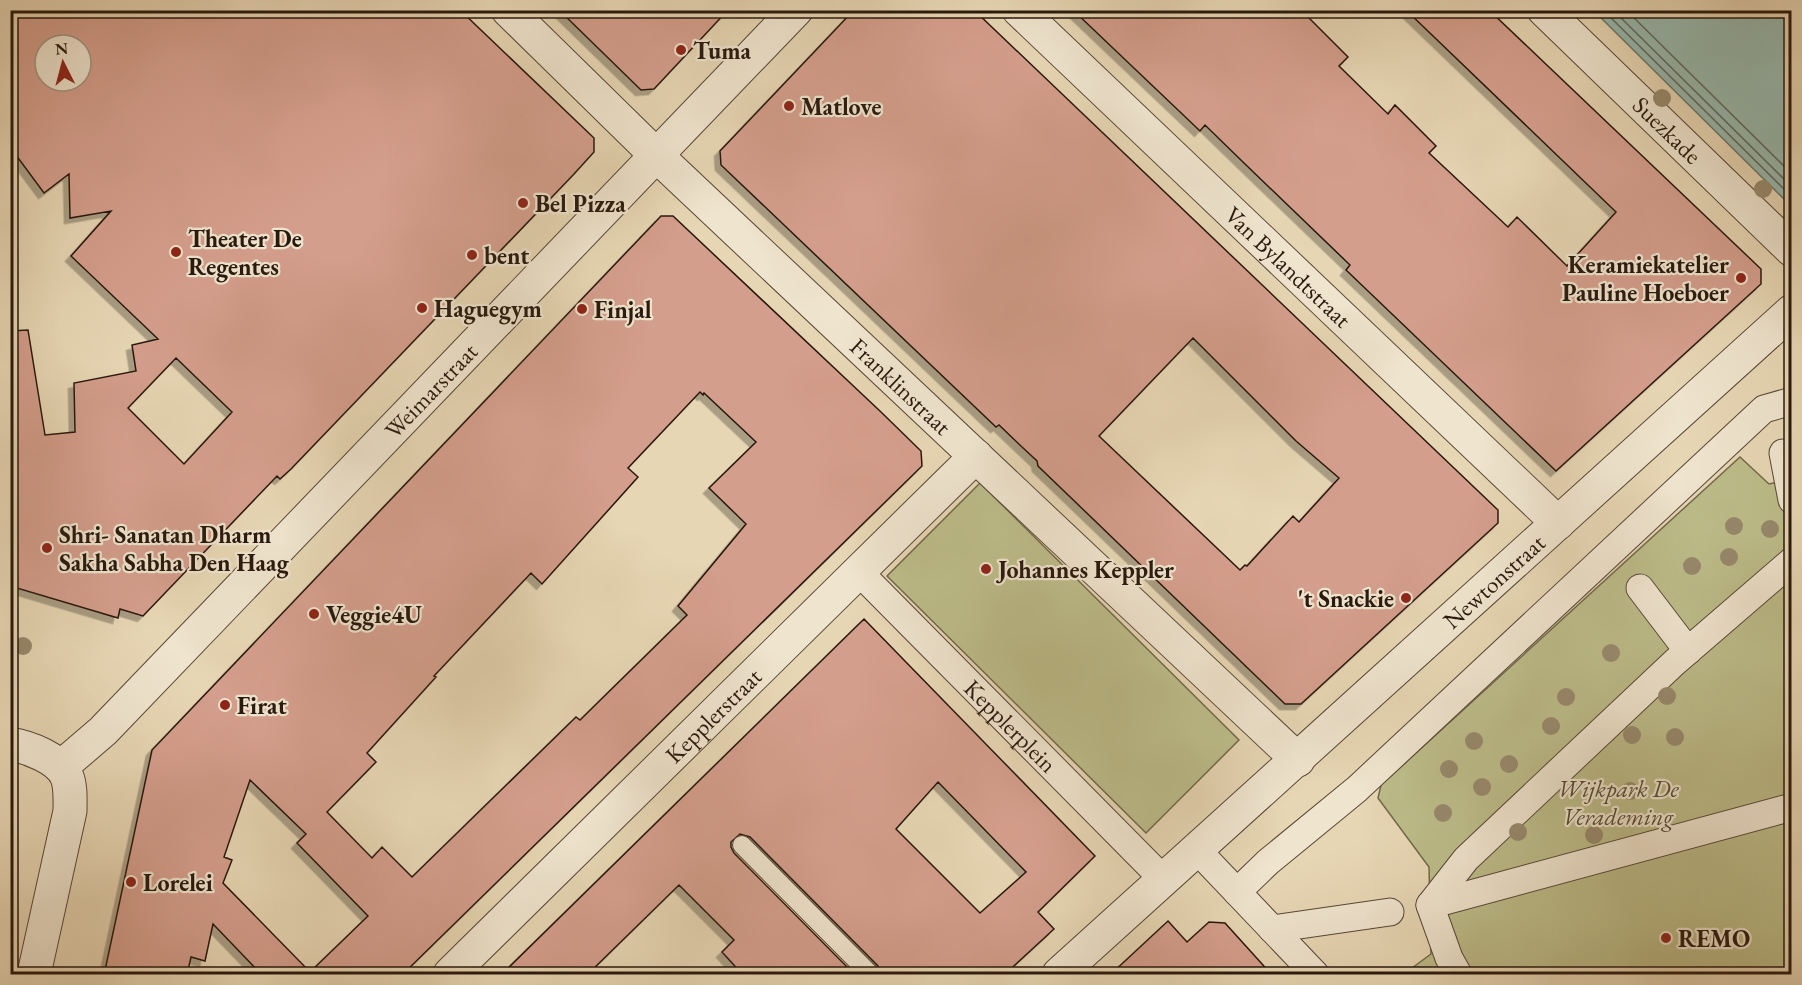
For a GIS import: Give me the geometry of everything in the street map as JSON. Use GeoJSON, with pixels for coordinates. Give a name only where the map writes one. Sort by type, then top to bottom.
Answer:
{"type":"FeatureCollection","features":[{"type":"Feature","properties":{"kind":"street","name":"Franklinstraat"},"geometry":{"type":"LineString","coordinates":[[508,10],[657,156],[1298,760]]}},
{"type":"Feature","properties":{"kind":"street","name":"Weimarstraat"},"geometry":{"type":"LineString","coordinates":[[61,767],[103,731],[796,10]]}},
{"type":"Feature","properties":{"kind":"street","name":"Van Bylandtstraat"},"geometry":{"type":"LineString","coordinates":[[1019,10],[1558,523]]}},
{"type":"Feature","properties":{"kind":"street","name":"Suezkade"},"geometry":{"type":"LineString","coordinates":[[1544,10],[1791,250]]}},
{"type":"Feature","properties":{"kind":"street","name":"Newtonstraat"},"geometry":{"type":"LineString","coordinates":[[1059,975],[1791,311]]}},
{"type":"Feature","properties":{"kind":"street"},"geometry":{"type":"LineString","coordinates":[[1237,892],[1268,862],[1357,789],[1755,425],[1764,409],[1791,401]]}},
{"type":"Feature","properties":{"kind":"street"},"geometry":{"type":"LineString","coordinates":[[1783,453],[1791,500]]}},
{"type":"Feature","properties":{"kind":"street","name":"Kepplerstraat"},"geometry":{"type":"LineString","coordinates":[[450,975],[976,456]]}},
{"type":"Feature","properties":{"kind":"street"},"geometry":{"type":"LineString","coordinates":[[1430,905],[1466,859],[1688,651],[1791,561]]}},
{"type":"Feature","properties":{"kind":"street","name":"Kepplerplein"},"geometry":{"type":"LineString","coordinates":[[859,572],[1164,880]]}},
{"type":"Feature","properties":{"kind":"street"},"geometry":{"type":"LineString","coordinates":[[1641,588],[1688,651]]}},
{"type":"Feature","properties":{"kind":"street"},"geometry":{"type":"LineString","coordinates":[[10,744],[41,754],[61,767],[70,788],[70,811],[34,975]]}},
{"type":"Feature","properties":{"kind":"street"},"geometry":{"type":"LineString","coordinates":[[1430,905],[1791,807]]}},
{"type":"Feature","properties":{"kind":"street"},"geometry":{"type":"LineString","coordinates":[[1197,850],[1315,975]]}},
{"type":"Feature","properties":{"kind":"street"},"geometry":{"type":"LineString","coordinates":[[1430,905],[1449,958],[1458,975]]}},
{"type":"Feature","properties":{"kind":"street"},"geometry":{"type":"LineString","coordinates":[[1272,929],[1390,912]]}},
{"type":"Feature","properties":{"kind":"lane"},"geometry":{"type":"LineString","coordinates":[[742,845],[870,975]]}},
{"type":"Feature","properties":{"kind":"green space","name":"Wijkpark De Verademing"},"geometry":{"type":"Polygon","coordinates":[[[1740,457],[1769,484],[1791,479],[1791,974],[1404,974],[1431,954],[1429,867],[1378,798],[1381,785],[1740,457]]]}},
{"type":"Feature","properties":{"kind":"green space"},"geometry":{"type":"Polygon","coordinates":[[[980,483],[1239,740],[1146,833],[887,576],[980,483]]]}},
{"type":"Feature","properties":{"kind":"water"},"geometry":{"type":"Polygon","coordinates":[[[1594,11],[1791,11],[1791,206],[1594,11]]]}},
{"type":"Feature","properties":{"kind":"building"},"geometry":{"type":"Polygon","coordinates":[[[10,10],[460,10],[594,138],[594,152],[574,174],[291,469],[280,479],[277,476],[143,616],[120,609],[118,618],[10,586],[10,331],[28,330],[45,435],[75,432],[74,383],[136,371],[132,345],[158,339],[71,256],[111,211],[70,218],[69,174],[44,193],[10,147],[10,10]],[[176,358],[128,408],[184,464],[232,412],[176,358]]]}},
{"type":"Feature","properties":{"kind":"building"},"geometry":{"type":"Polygon","coordinates":[[[559,10],[728,10],[654,89],[641,90],[559,10]]]}},
{"type":"Feature","properties":{"kind":"building"},"geometry":{"type":"Polygon","coordinates":[[[854,10],[974,10],[1498,510],[1498,523],[1301,704],[1285,704],[1038,466],[1037,461],[999,425],[996,427],[721,165],[720,151],[854,10]],[[1193,338],[1099,436],[1240,570],[1245,565],[1247,566],[1293,516],[1299,522],[1339,478],[1296,441],[1193,338]]]}},
{"type":"Feature","properties":{"kind":"building"},"geometry":{"type":"Polygon","coordinates":[[[1073,10],[1301,10],[1348,57],[1339,66],[1388,114],[1395,105],[1436,146],[1429,153],[1508,227],[1517,217],[1567,266],[1616,212],[1406,10],[1489,10],[1761,269],[1761,284],[1556,471],[1346,270],[1350,265],[1205,125],[1200,131],[1073,10]]]}},
{"type":"Feature","properties":{"kind":"building"},"geometry":{"type":"Polygon","coordinates":[[[661,216],[673,216],[921,451],[922,466],[402,975],[262,975],[213,924],[205,961],[191,957],[187,975],[104,975],[152,750],[661,216]],[[700,392],[628,468],[638,477],[542,584],[531,573],[434,676],[436,677],[367,753],[376,762],[327,812],[372,858],[382,847],[412,877],[576,717],[580,720],[687,615],[678,606],[746,524],[709,488],[756,442],[704,393],[703,395],[700,392]],[[250,780],[224,857],[232,860],[223,883],[310,972],[368,916],[297,843],[306,834],[250,780]]]}},
{"type":"Feature","properties":{"kind":"building"},"geometry":{"type":"Polygon","coordinates":[[[864,619],[1095,856],[1038,912],[1054,929],[1004,975],[881,975],[878,966],[750,837],[740,834],[731,842],[734,853],[855,975],[743,975],[722,952],[734,940],[679,885],[587,975],[501,975],[864,619]],[[938,782],[896,829],[980,913],[1026,872],[938,782]]]}},
{"type":"Feature","properties":{"kind":"building"},"geometry":{"type":"Polygon","coordinates":[[[1168,921],[1187,942],[1209,922],[1225,923],[1272,975],[1110,975],[1168,921]]]}},
{"type":"Feature","properties":{"kind":"place","name":"Tuma"},"geometry":{"type":"Point","coordinates":[681,50]}},
{"type":"Feature","properties":{"kind":"place","name":"Matlove"},"geometry":{"type":"Point","coordinates":[789,106]}},
{"type":"Feature","properties":{"kind":"place","name":"Bel Pizza"},"geometry":{"type":"Point","coordinates":[523,203]}},
{"type":"Feature","properties":{"kind":"place","name":"Theater De Regentes"},"geometry":{"type":"Point","coordinates":[176,252]}},
{"type":"Feature","properties":{"kind":"place","name":"bent"},"geometry":{"type":"Point","coordinates":[472,255]}},
{"type":"Feature","properties":{"kind":"place","name":"Keramiekatelier Pauline Hoeboer"},"geometry":{"type":"Point","coordinates":[1741,278]}},
{"type":"Feature","properties":{"kind":"place","name":"Haguegym"},"geometry":{"type":"Point","coordinates":[422,308]}},
{"type":"Feature","properties":{"kind":"place","name":"Finjal"},"geometry":{"type":"Point","coordinates":[582,309]}},
{"type":"Feature","properties":{"kind":"place","name":"Shri- Sanatan Dharm Sakha Sabha Den Haag"},"geometry":{"type":"Point","coordinates":[47,548]}},
{"type":"Feature","properties":{"kind":"place","name":"Johannes Keppler"},"geometry":{"type":"Point","coordinates":[986,569]}},
{"type":"Feature","properties":{"kind":"place","name":"'t Snackie"},"geometry":{"type":"Point","coordinates":[1406,598]}},
{"type":"Feature","properties":{"kind":"place","name":"Veggie4U"},"geometry":{"type":"Point","coordinates":[314,614]}},
{"type":"Feature","properties":{"kind":"place","name":"Firat"},"geometry":{"type":"Point","coordinates":[225,705]}},
{"type":"Feature","properties":{"kind":"place","name":"Lorelei"},"geometry":{"type":"Point","coordinates":[131,882]}},
{"type":"Feature","properties":{"kind":"place","name":"REMO"},"geometry":{"type":"Point","coordinates":[1666,938]}}]}
